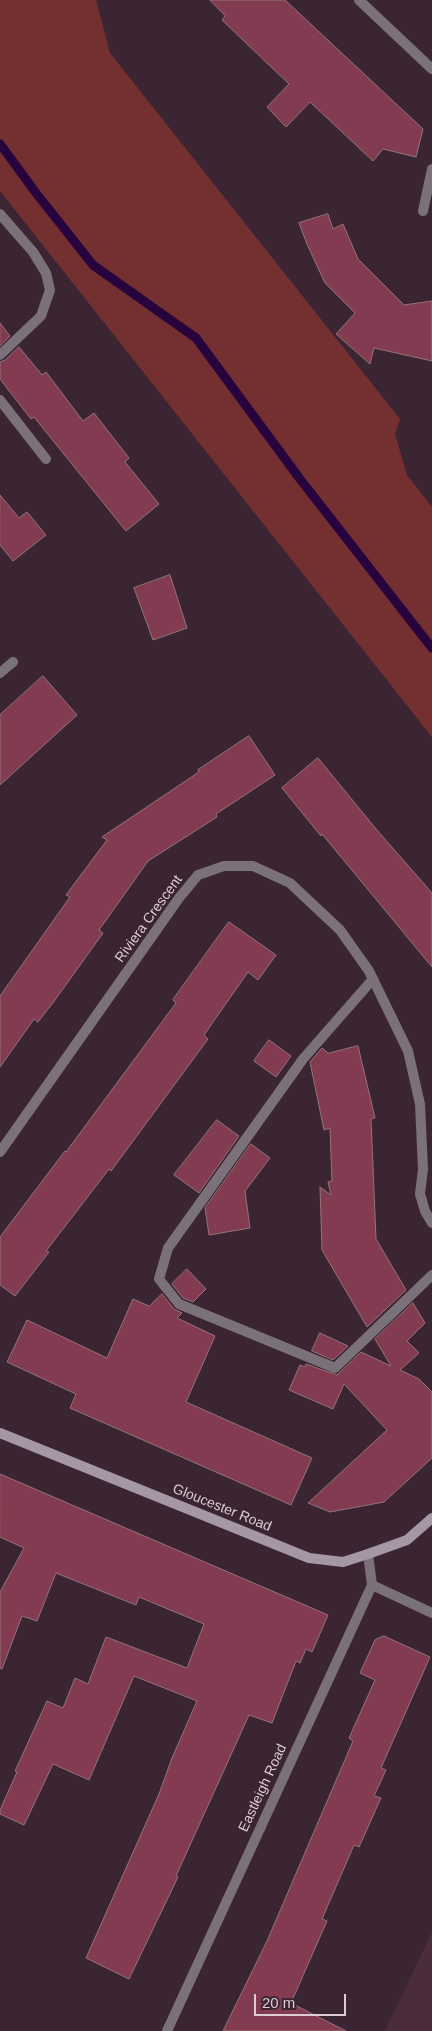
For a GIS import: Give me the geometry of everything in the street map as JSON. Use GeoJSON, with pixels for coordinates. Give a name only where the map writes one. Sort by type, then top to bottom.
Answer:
{"type":"FeatureCollection","features":[{"type":"Feature","properties":{"kind":"street"},"geometry":{"type":"LineString","coordinates":[[359,0],[432,70]]}},
{"type":"Feature","properties":{"kind":"street"},"geometry":{"type":"LineString","coordinates":[[423,211],[432,169]]}},
{"type":"Feature","properties":{"kind":"street"},"geometry":{"type":"LineString","coordinates":[[0,214],[33,252],[46,273],[50,290],[41,316],[0,355]]}},
{"type":"Feature","properties":{"kind":"street"},"geometry":{"type":"LineString","coordinates":[[0,400],[46,459]]}},
{"type":"Feature","properties":{"kind":"street"},"geometry":{"type":"LineString","coordinates":[[0,673],[13,662]]}},
{"type":"Feature","properties":{"kind":"street","name":"Riviera Crescent"},"geometry":{"type":"LineString","coordinates":[[0,1152],[179,898],[198,875],[224,866],[253,866],[290,883],[340,930],[373,979],[408,1051],[420,1104],[423,1169],[420,1194],[425,1211],[432,1223]]}},
{"type":"Feature","properties":{"kind":"street"},"geometry":{"type":"LineString","coordinates":[[373,979],[303,1059],[207,1193],[168,1248],[159,1280],[179,1304],[335,1368],[432,1275]]}},
{"type":"Feature","properties":{"kind":"street","name":"Gloucester Road"},"geometry":{"type":"LineString","coordinates":[[0,1433],[309,1558],[343,1562],[368,1554],[407,1540],[432,1518]]}},
{"type":"Feature","properties":{"kind":"street"},"geometry":{"type":"LineString","coordinates":[[368,1554],[372,1585],[432,1613]]}},
{"type":"Feature","properties":{"kind":"street","name":"Eastleigh Road"},"geometry":{"type":"LineString","coordinates":[[167,2031],[372,1585]]}},
{"type":"Feature","properties":{"kind":"shaded area"},"geometry":{"type":"Polygon","coordinates":[[[0,0],[96,0],[110,53],[400,419],[395,434],[407,475],[432,507],[432,737],[0,191],[0,0]]]}},
{"type":"Feature","properties":{"kind":"shaded area"},"geometry":{"type":"Polygon","coordinates":[[[432,1932],[432,2031],[385,2031],[432,1932]]]}},
{"type":"Feature","properties":{"kind":"building"},"geometry":{"type":"Polygon","coordinates":[[[210,0],[285,0],[423,129],[416,157],[383,149],[373,161],[310,102],[286,127],[267,107],[289,84],[222,20],[225,16],[210,0]]]}},
{"type":"Feature","properties":{"kind":"building"},"geometry":{"type":"Polygon","coordinates":[[[328,214],[333,229],[343,224],[358,259],[404,305],[432,301],[432,361],[374,348],[370,364],[336,334],[355,313],[325,283],[299,223],[328,214]]]}},
{"type":"Feature","properties":{"kind":"building"},"geometry":{"type":"Polygon","coordinates":[[[0,323],[10,336],[0,346],[0,323]]]}},
{"type":"Feature","properties":{"kind":"building"},"geometry":{"type":"Polygon","coordinates":[[[19,347],[42,375],[46,372],[83,421],[94,413],[129,458],[125,462],[159,504],[126,531],[34,417],[31,419],[0,379],[0,362],[5,360],[19,347]]]}},
{"type":"Feature","properties":{"kind":"building"},"geometry":{"type":"Polygon","coordinates":[[[0,495],[19,518],[27,512],[46,535],[13,561],[0,545],[0,495]]]}},
{"type":"Feature","properties":{"kind":"building"},"geometry":{"type":"Polygon","coordinates":[[[170,575],[187,628],[153,640],[134,588],[170,575]]]}},
{"type":"Feature","properties":{"kind":"building"},"geometry":{"type":"Polygon","coordinates":[[[43,676],[77,715],[0,785],[0,715],[43,676]]]}},
{"type":"Feature","properties":{"kind":"building"},"geometry":{"type":"Polygon","coordinates":[[[249,736],[275,775],[216,814],[217,817],[148,861],[99,930],[103,933],[55,1000],[38,1022],[34,1019],[0,1067],[0,996],[70,897],[66,895],[107,840],[102,837],[249,736]]]}},
{"type":"Feature","properties":{"kind":"building"},"geometry":{"type":"Polygon","coordinates":[[[318,758],[432,893],[432,967],[282,788],[318,758]]]}},
{"type":"Feature","properties":{"kind":"building"},"geometry":{"type":"Polygon","coordinates":[[[229,922],[276,955],[258,980],[248,972],[204,1035],[208,1039],[111,1171],[109,1169],[46,1251],[49,1252],[15,1296],[0,1285],[0,1237],[66,1152],[176,1003],[173,1000],[229,922]]]}},
{"type":"Feature","properties":{"kind":"building"},"geometry":{"type":"Polygon","coordinates":[[[269,1040],[291,1056],[276,1077],[254,1061],[269,1040]]]}},
{"type":"Feature","properties":{"kind":"building"},"geometry":{"type":"Polygon","coordinates":[[[358,1046],[375,1118],[371,1119],[376,1239],[406,1290],[367,1327],[322,1250],[320,1187],[331,1195],[328,1182],[332,1181],[330,1128],[324,1130],[310,1062],[322,1048],[328,1053],[358,1046]]]}},
{"type":"Feature","properties":{"kind":"building"},"geometry":{"type":"Polygon","coordinates":[[[217,1120],[239,1136],[199,1193],[174,1175],[217,1120]]]}},
{"type":"Feature","properties":{"kind":"building"},"geometry":{"type":"Polygon","coordinates":[[[251,1144],[270,1158],[245,1191],[250,1228],[209,1235],[205,1208],[251,1144]]]}},
{"type":"Feature","properties":{"kind":"building"},"geometry":{"type":"Polygon","coordinates":[[[187,1269],[206,1289],[193,1302],[183,1298],[172,1284],[187,1269]]]}},
{"type":"Feature","properties":{"kind":"building"},"geometry":{"type":"Polygon","coordinates":[[[162,1294],[174,1309],[182,1313],[177,1318],[215,1336],[186,1402],[312,1458],[291,1505],[70,1408],[76,1394],[7,1362],[27,1320],[107,1358],[133,1299],[149,1306],[162,1294]]]}},
{"type":"Feature","properties":{"kind":"building"},"geometry":{"type":"Polygon","coordinates":[[[413,1303],[425,1323],[407,1341],[419,1353],[400,1370],[419,1379],[432,1392],[432,1458],[384,1502],[330,1512],[308,1503],[387,1430],[344,1384],[333,1409],[289,1390],[300,1365],[305,1367],[306,1364],[337,1375],[361,1352],[391,1366],[375,1339],[413,1303]]]}},
{"type":"Feature","properties":{"kind":"building"},"geometry":{"type":"Polygon","coordinates":[[[320,1333],[348,1346],[333,1360],[312,1351],[320,1333]]]}},
{"type":"Feature","properties":{"kind":"building"},"geometry":{"type":"Polygon","coordinates":[[[0,1474],[328,1615],[312,1652],[306,1649],[300,1663],[296,1661],[272,1723],[249,1715],[176,1876],[178,1877],[129,1979],[86,1958],[159,1794],[172,1758],[197,1701],[134,1676],[89,1780],[53,1764],[24,1825],[0,1814],[0,1810],[17,1772],[15,1771],[47,1701],[63,1708],[75,1678],[88,1684],[106,1637],[187,1668],[204,1624],[139,1597],[136,1605],[56,1573],[37,1621],[22,1616],[2,1669],[0,1668],[0,1592],[24,1548],[0,1537],[0,1474]]]}},
{"type":"Feature","properties":{"kind":"building"},"geometry":{"type":"Polygon","coordinates":[[[384,1636],[430,1657],[381,1768],[386,1770],[374,1796],[381,1798],[359,1847],[354,1845],[322,1919],[327,1921],[291,2003],[346,2031],[223,2031],[267,1941],[353,1741],[349,1738],[375,1680],[360,1673],[375,1640],[384,1636]]]}},
{"type":"Feature","properties":{"kind":"waterway"},"geometry":{"type":"LineString","coordinates":[[0,144],[93,265],[196,338],[300,479],[432,648]]}}]}
